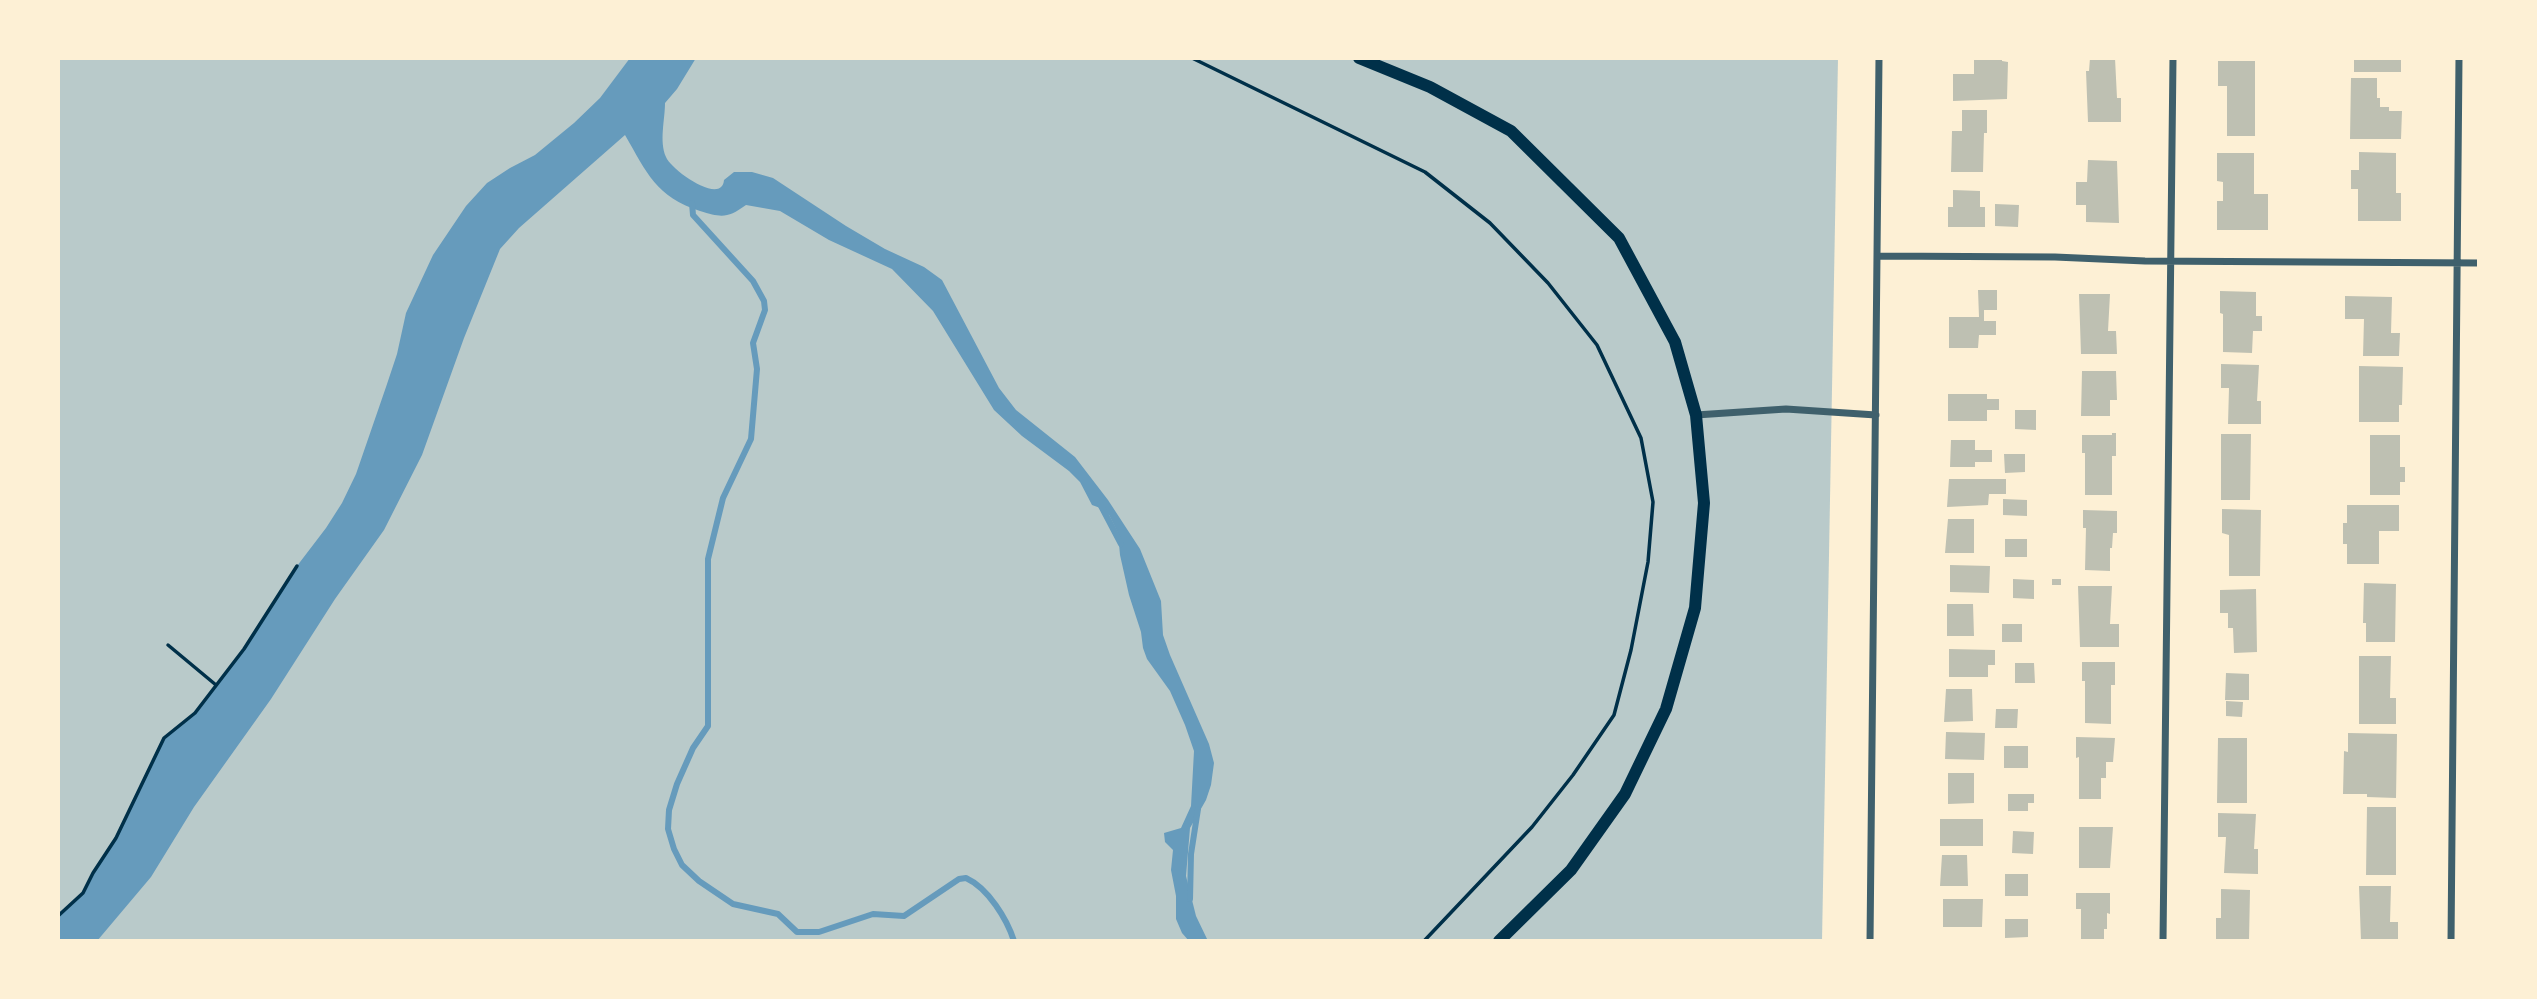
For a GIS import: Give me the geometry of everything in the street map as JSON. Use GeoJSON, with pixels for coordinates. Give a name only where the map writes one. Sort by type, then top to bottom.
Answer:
{"type":"FeatureCollection","features":[{"type":"Feature","properties":{"kind":"main road"},"geometry":{"type":"LineString","coordinates":[[1359,58],[1430,87],[1511,131],[1619,239],[1675,342],[1696,415],[1704,503],[1695,608],[1667,709],[1625,794],[1572,870],[1499,941]]}},
{"type":"Feature","properties":{"kind":"street"},"geometry":{"type":"LineString","coordinates":[[1870,941],[1879,58]]}},
{"type":"Feature","properties":{"kind":"street"},"geometry":{"type":"LineString","coordinates":[[2163,941],[2174,58]]}},
{"type":"Feature","properties":{"kind":"street"},"geometry":{"type":"LineString","coordinates":[[2451,941],[2459,58]]}},
{"type":"Feature","properties":{"kind":"street"},"geometry":{"type":"LineString","coordinates":[[1877,256],[2056,257],[2171,262],[2479,263]]}},
{"type":"Feature","properties":{"kind":"street"},"geometry":{"type":"LineString","coordinates":[[1696,415],[1786,409],[1876,415]]}},
{"type":"Feature","properties":{"kind":"path"},"geometry":{"type":"LineString","coordinates":[[1192,58],[1425,172],[1490,223],[1548,283],[1597,345],[1641,438],[1653,502],[1647,562],[1631,650],[1614,715],[1573,775],[1532,827],[1424,941]]}},
{"type":"Feature","properties":{"kind":"path"},"geometry":{"type":"LineString","coordinates":[[58,916],[83,893],[116,838],[164,738],[195,713],[244,649],[296,566]]}},
{"type":"Feature","properties":{"kind":"path"},"geometry":{"type":"LineString","coordinates":[[168,645],[216,685]]}},
{"type":"Feature","properties":{"kind":"shaded area"},"geometry":{"type":"Polygon","coordinates":[[[58,58],[1838,58],[1822,941],[58,941],[58,58]]]}},
{"type":"Feature","properties":{"kind":"water"},"geometry":{"type":"Polygon","coordinates":[[[630,58],[696,58],[665,103],[664,151],[677,170],[706,188],[715,189],[721,187],[724,180],[734,172],[752,172],[773,178],[846,226],[885,249],[924,267],[942,280],[999,388],[1016,410],[1075,457],[1108,500],[1140,549],[1161,601],[1163,635],[1209,744],[1214,763],[1206,800],[1190,828],[1186,876],[1196,916],[1208,941],[1189,941],[1176,919],[1176,896],[1171,870],[1173,850],[1165,842],[1164,833],[1181,828],[1191,806],[1194,751],[1170,691],[1147,659],[1143,648],[1120,555],[1118,533],[1109,515],[1103,509],[1092,505],[1080,482],[1069,471],[1022,436],[994,410],[933,311],[892,269],[829,240],[780,211],[746,205],[719,216],[673,199],[654,182],[625,135],[519,228],[500,249],[464,338],[422,455],[384,530],[335,599],[271,699],[194,807],[151,877],[97,941],[58,941],[58,916],[83,893],[116,838],[164,738],[195,713],[244,649],[297,566],[342,503],[356,474],[386,387],[406,313],[433,255],[466,206],[487,183],[535,155],[574,123],[600,98],[630,58]]]}},
{"type":"Feature","properties":{"kind":"building"},"geometry":{"type":"Polygon","coordinates":[[[1974,58],[2002,58],[2002,61],[2008,62],[2007,99],[1953,101],[1953,74],[1974,74],[1974,58]]]}},
{"type":"Feature","properties":{"kind":"building"},"geometry":{"type":"Polygon","coordinates":[[[2090,58],[2115,58],[2117,98],[2121,98],[2121,122],[2088,122],[2086,71],[2089,71],[2090,58]]]}},
{"type":"Feature","properties":{"kind":"building"},"geometry":{"type":"Polygon","coordinates":[[[2354,58],[2401,58],[2401,72],[2354,72],[2354,58]]]}},
{"type":"Feature","properties":{"kind":"building"},"geometry":{"type":"Polygon","coordinates":[[[2218,61],[2255,61],[2255,136],[2227,136],[2227,86],[2218,86],[2218,61]]]}},
{"type":"Feature","properties":{"kind":"building"},"geometry":{"type":"Polygon","coordinates":[[[2351,78],[2377,78],[2380,107],[2389,107],[2389,111],[2402,111],[2401,139],[2350,139],[2351,78]]]}},
{"type":"Feature","properties":{"kind":"building"},"geometry":{"type":"Polygon","coordinates":[[[1962,110],[1987,110],[1983,172],[1951,172],[1952,131],[1962,131],[1962,110]]]}},
{"type":"Feature","properties":{"kind":"building"},"geometry":{"type":"Polygon","coordinates":[[[2359,152],[2396,153],[2396,193],[2401,193],[2401,221],[2358,221],[2358,189],[2351,189],[2351,170],[2359,170],[2359,152]]]}},
{"type":"Feature","properties":{"kind":"building"},"geometry":{"type":"Polygon","coordinates":[[[2217,153],[2254,153],[2254,194],[2268,194],[2268,230],[2217,230],[2217,201],[2223,201],[2223,182],[2217,181],[2217,153]]]}},
{"type":"Feature","properties":{"kind":"building"},"geometry":{"type":"Polygon","coordinates":[[[2088,160],[2117,161],[2119,223],[2086,222],[2086,205],[2076,205],[2076,182],[2087,182],[2088,160]]]}},
{"type":"Feature","properties":{"kind":"building"},"geometry":{"type":"Polygon","coordinates":[[[1953,190],[1980,191],[1980,207],[1985,207],[1985,227],[1948,227],[1948,207],[1953,207],[1953,190]]]}},
{"type":"Feature","properties":{"kind":"building"},"geometry":{"type":"Polygon","coordinates":[[[1995,204],[2019,205],[2018,227],[1995,226],[1995,204]]]}},
{"type":"Feature","properties":{"kind":"building"},"geometry":{"type":"Polygon","coordinates":[[[1978,290],[1997,290],[1997,310],[1984,310],[1984,321],[1996,321],[1996,335],[1979,335],[1978,348],[1949,348],[1949,317],[1979,317],[1978,290]]]}},
{"type":"Feature","properties":{"kind":"building"},"geometry":{"type":"Polygon","coordinates":[[[2220,291],[2256,292],[2256,316],[2262,316],[2262,331],[2253,331],[2252,353],[2223,352],[2220,291]]]}},
{"type":"Feature","properties":{"kind":"building"},"geometry":{"type":"Polygon","coordinates":[[[2079,294],[2110,294],[2108,331],[2116,331],[2117,354],[2081,354],[2079,294]]]}},
{"type":"Feature","properties":{"kind":"building"},"geometry":{"type":"Polygon","coordinates":[[[2345,296],[2392,297],[2391,333],[2400,333],[2399,356],[2363,356],[2364,319],[2345,319],[2345,296]]]}},
{"type":"Feature","properties":{"kind":"building"},"geometry":{"type":"Polygon","coordinates":[[[2221,364],[2259,365],[2257,401],[2261,401],[2261,424],[2228,424],[2229,388],[2221,388],[2221,364]]]}},
{"type":"Feature","properties":{"kind":"building"},"geometry":{"type":"Polygon","coordinates":[[[2359,366],[2403,367],[2399,422],[2359,422],[2359,366]]]}},
{"type":"Feature","properties":{"kind":"building"},"geometry":{"type":"Polygon","coordinates":[[[2082,371],[2116,371],[2117,400],[2110,400],[2110,416],[2081,416],[2082,371]]]}},
{"type":"Feature","properties":{"kind":"building"},"geometry":{"type":"Polygon","coordinates":[[[1948,394],[1987,394],[1987,399],[1999,399],[1999,410],[1987,410],[1987,421],[1948,421],[1948,394]]]}},
{"type":"Feature","properties":{"kind":"building"},"geometry":{"type":"Polygon","coordinates":[[[2015,410],[2036,410],[2036,430],[2015,429],[2015,410]]]}},
{"type":"Feature","properties":{"kind":"building"},"geometry":{"type":"Polygon","coordinates":[[[2116,433],[2116,456],[2112,456],[2112,495],[2085,495],[2082,435],[2116,433]]]}},
{"type":"Feature","properties":{"kind":"building"},"geometry":{"type":"Polygon","coordinates":[[[2221,434],[2251,434],[2250,500],[2221,500],[2221,434]]]}},
{"type":"Feature","properties":{"kind":"building"},"geometry":{"type":"Polygon","coordinates":[[[2370,435],[2400,435],[2400,467],[2405,467],[2405,482],[2400,482],[2400,495],[2370,495],[2370,435]]]}},
{"type":"Feature","properties":{"kind":"building"},"geometry":{"type":"Polygon","coordinates":[[[1951,440],[1975,440],[1975,450],[1992,450],[1992,462],[1975,462],[1975,467],[1950,467],[1951,440]]]}},
{"type":"Feature","properties":{"kind":"building"},"geometry":{"type":"Polygon","coordinates":[[[2004,454],[2025,454],[2025,472],[2005,473],[2004,454]]]}},
{"type":"Feature","properties":{"kind":"building"},"geometry":{"type":"Polygon","coordinates":[[[1949,479],[2006,479],[2006,494],[1989,494],[1988,505],[1947,507],[1949,479]]]}},
{"type":"Feature","properties":{"kind":"building"},"geometry":{"type":"Polygon","coordinates":[[[2003,499],[2027,500],[2027,516],[2003,515],[2003,499]]]}},
{"type":"Feature","properties":{"kind":"building"},"geometry":{"type":"Polygon","coordinates":[[[2347,505],[2399,505],[2399,531],[2379,531],[2379,564],[2347,564],[2343,523],[2347,523],[2347,505]]]}},
{"type":"Feature","properties":{"kind":"building"},"geometry":{"type":"Polygon","coordinates":[[[2222,509],[2261,510],[2260,576],[2229,576],[2229,535],[2222,533],[2222,509]]]}},
{"type":"Feature","properties":{"kind":"building"},"geometry":{"type":"Polygon","coordinates":[[[2083,510],[2117,511],[2117,533],[2113,533],[2110,548],[2110,571],[2085,570],[2086,528],[2083,528],[2083,510]]]}},
{"type":"Feature","properties":{"kind":"building"},"geometry":{"type":"Polygon","coordinates":[[[1948,519],[1974,519],[1974,553],[1945,553],[1948,519]]]}},
{"type":"Feature","properties":{"kind":"building"},"geometry":{"type":"Polygon","coordinates":[[[2005,539],[2027,539],[2027,557],[2005,557],[2005,539]]]}},
{"type":"Feature","properties":{"kind":"building"},"geometry":{"type":"Polygon","coordinates":[[[1950,565],[1990,566],[1989,593],[1950,592],[1950,565]]]}},
{"type":"Feature","properties":{"kind":"building"},"geometry":{"type":"Polygon","coordinates":[[[2013,579],[2034,580],[2034,599],[2013,598],[2013,579]]]}},
{"type":"Feature","properties":{"kind":"building"},"geometry":{"type":"Polygon","coordinates":[[[2052,579],[2061,579],[2061,585],[2052,585],[2052,579]]]}},
{"type":"Feature","properties":{"kind":"building"},"geometry":{"type":"Polygon","coordinates":[[[2364,583],[2396,584],[2395,642],[2366,642],[2366,623],[2363,623],[2364,583]]]}},
{"type":"Feature","properties":{"kind":"building"},"geometry":{"type":"Polygon","coordinates":[[[2078,586],[2112,586],[2110,624],[2119,624],[2119,647],[2080,647],[2078,586]]]}},
{"type":"Feature","properties":{"kind":"building"},"geometry":{"type":"Polygon","coordinates":[[[2256,589],[2257,652],[2234,653],[2233,628],[2228,628],[2228,613],[2220,613],[2220,590],[2256,589]]]}},
{"type":"Feature","properties":{"kind":"building"},"geometry":{"type":"Polygon","coordinates":[[[1947,604],[1973,604],[1974,636],[1947,636],[1947,604]]]}},
{"type":"Feature","properties":{"kind":"building"},"geometry":{"type":"Polygon","coordinates":[[[2002,624],[2022,624],[2022,642],[2002,642],[2002,624]]]}},
{"type":"Feature","properties":{"kind":"building"},"geometry":{"type":"Polygon","coordinates":[[[1949,649],[1995,650],[1995,665],[1988,665],[1988,677],[1949,677],[1949,649]]]}},
{"type":"Feature","properties":{"kind":"building"},"geometry":{"type":"Polygon","coordinates":[[[2359,656],[2391,656],[2390,698],[2396,698],[2396,724],[2359,724],[2359,656]]]}},
{"type":"Feature","properties":{"kind":"building"},"geometry":{"type":"Polygon","coordinates":[[[2082,662],[2115,662],[2115,685],[2111,685],[2111,724],[2085,723],[2082,662]]]}},
{"type":"Feature","properties":{"kind":"building"},"geometry":{"type":"Polygon","coordinates":[[[2015,663],[2034,663],[2035,683],[2015,683],[2015,663]]]}},
{"type":"Feature","properties":{"kind":"building"},"geometry":{"type":"Polygon","coordinates":[[[2226,673],[2249,674],[2249,700],[2225,700],[2226,673]]]}},
{"type":"Feature","properties":{"kind":"building"},"geometry":{"type":"Polygon","coordinates":[[[1946,689],[1972,689],[1973,721],[1944,722],[1946,689]]]}},
{"type":"Feature","properties":{"kind":"building"},"geometry":{"type":"Polygon","coordinates":[[[2226,701],[2243,702],[2242,717],[2226,716],[2226,701]]]}},
{"type":"Feature","properties":{"kind":"building"},"geometry":{"type":"Polygon","coordinates":[[[1996,709],[2018,709],[2017,728],[1995,728],[1996,709]]]}},
{"type":"Feature","properties":{"kind":"building"},"geometry":{"type":"Polygon","coordinates":[[[1946,732],[1985,733],[1984,760],[1945,759],[1946,732]]]}},
{"type":"Feature","properties":{"kind":"building"},"geometry":{"type":"Polygon","coordinates":[[[2348,733],[2397,734],[2396,798],[2343,794],[2344,751],[2348,752],[2348,733]]]}},
{"type":"Feature","properties":{"kind":"building"},"geometry":{"type":"Polygon","coordinates":[[[2076,737],[2115,738],[2113,762],[2106,762],[2106,778],[2101,778],[2101,799],[2079,799],[2076,737]]]}},
{"type":"Feature","properties":{"kind":"building"},"geometry":{"type":"Polygon","coordinates":[[[2218,738],[2247,738],[2247,803],[2217,803],[2218,738]]]}},
{"type":"Feature","properties":{"kind":"building"},"geometry":{"type":"Polygon","coordinates":[[[2004,746],[2028,746],[2028,768],[2004,768],[2004,746]]]}},
{"type":"Feature","properties":{"kind":"building"},"geometry":{"type":"Polygon","coordinates":[[[1948,773],[1974,773],[1974,803],[1948,804],[1948,773]]]}},
{"type":"Feature","properties":{"kind":"building"},"geometry":{"type":"Polygon","coordinates":[[[2008,794],[2034,794],[2034,803],[2028,803],[2028,811],[2008,811],[2008,794]]]}},
{"type":"Feature","properties":{"kind":"building"},"geometry":{"type":"Polygon","coordinates":[[[2367,807],[2396,807],[2396,875],[2366,875],[2367,807]]]}},
{"type":"Feature","properties":{"kind":"building"},"geometry":{"type":"Polygon","coordinates":[[[2218,813],[2256,814],[2254,849],[2258,849],[2258,874],[2224,873],[2226,837],[2218,837],[2218,813]]]}},
{"type":"Feature","properties":{"kind":"building"},"geometry":{"type":"Polygon","coordinates":[[[1940,819],[1983,819],[1983,846],[1940,846],[1940,819]]]}},
{"type":"Feature","properties":{"kind":"building"},"geometry":{"type":"Polygon","coordinates":[[[2079,827],[2113,827],[2110,868],[2079,868],[2079,827]]]}},
{"type":"Feature","properties":{"kind":"building"},"geometry":{"type":"Polygon","coordinates":[[[2013,831],[2034,832],[2033,854],[2012,853],[2013,831]]]}},
{"type":"Feature","properties":{"kind":"building"},"geometry":{"type":"Polygon","coordinates":[[[1942,855],[1967,855],[1968,886],[1940,886],[1942,855]]]}},
{"type":"Feature","properties":{"kind":"building"},"geometry":{"type":"Polygon","coordinates":[[[2005,874],[2028,874],[2028,896],[2005,896],[2005,874]]]}},
{"type":"Feature","properties":{"kind":"building"},"geometry":{"type":"Polygon","coordinates":[[[2359,886],[2391,886],[2390,922],[2398,922],[2398,941],[2361,941],[2359,886]]]}},
{"type":"Feature","properties":{"kind":"building"},"geometry":{"type":"Polygon","coordinates":[[[2221,889],[2250,890],[2249,941],[2216,941],[2216,918],[2221,918],[2221,889]]]}},
{"type":"Feature","properties":{"kind":"building"},"geometry":{"type":"Polygon","coordinates":[[[2076,893],[2110,893],[2110,914],[2107,913],[2104,941],[2081,941],[2081,909],[2076,909],[2076,893]]]}},
{"type":"Feature","properties":{"kind":"building"},"geometry":{"type":"Polygon","coordinates":[[[1943,899],[1983,899],[1982,927],[1943,927],[1943,899]]]}},
{"type":"Feature","properties":{"kind":"building"},"geometry":{"type":"Polygon","coordinates":[[[2005,919],[2028,919],[2028,937],[2005,938],[2005,919]]]}},
{"type":"Feature","properties":{"kind":"building"},"geometry":{"type":"Polygon","coordinates":[[[1969,939],[1969,941],[1941,941],[1969,939]]]}},
{"type":"Feature","properties":{"kind":"waterway"},"geometry":{"type":"LineString","coordinates":[[692,203],[693,215],[753,281],[764,301],[765,310],[753,343],[757,369],[751,439],[723,498],[708,559],[708,726],[693,748],[669,810],[668,829],[674,849],[682,865],[699,881],[733,904],[778,914],[797,932],[819,932],[873,914],[904,916],[959,879],[966,878],[982,889],[996,905],[1014,941]]}},
{"type":"Feature","properties":{"kind":"waterway"},"geometry":{"type":"LineString","coordinates":[[1100,504],[1121,544]]}},
{"type":"Feature","properties":{"kind":"waterway"},"geometry":{"type":"LineString","coordinates":[[1190,899],[1191,854],[1198,809]]}}]}
